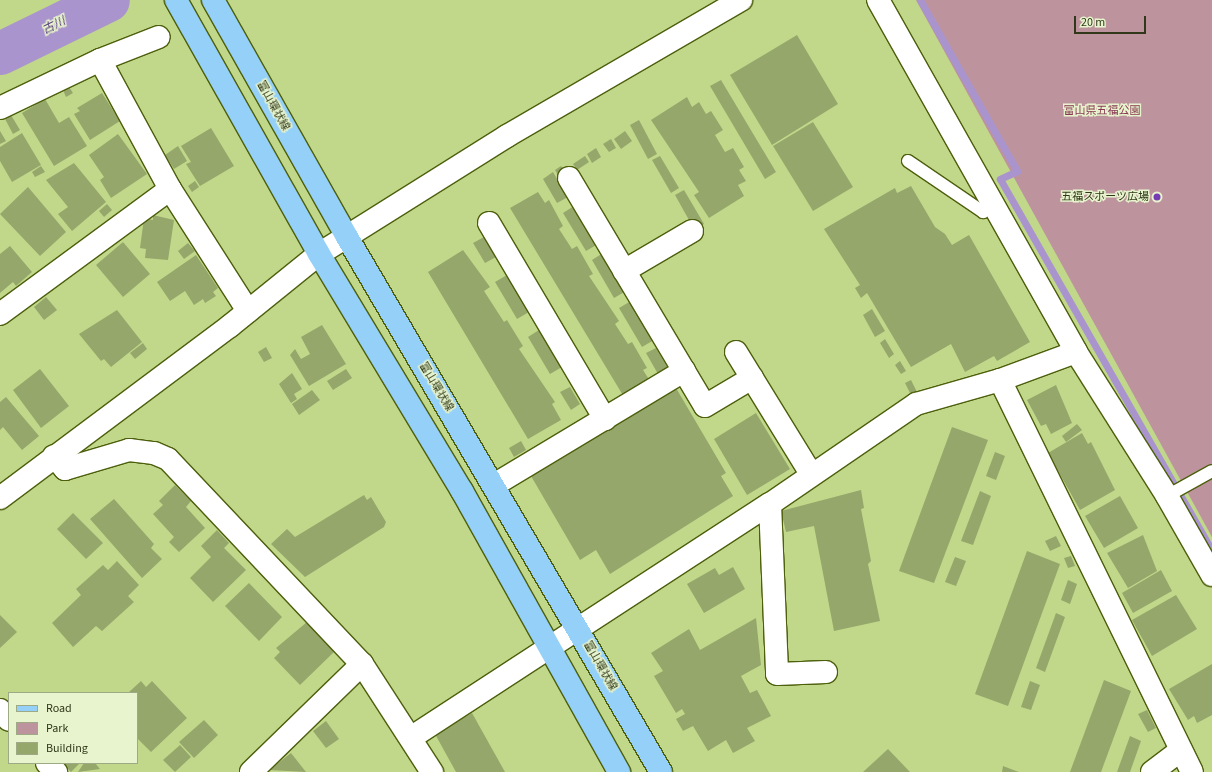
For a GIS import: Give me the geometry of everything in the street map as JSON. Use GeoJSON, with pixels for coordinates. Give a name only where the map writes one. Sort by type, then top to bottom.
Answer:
{"type":"FeatureCollection","features":[{"type":"Feature","properties":{"kind":"main road","name":"富山環状線"},"geometry":{"type":"LineString","coordinates":[[216,5],[347,237],[578,628],[661,772]]}},
{"type":"Feature","properties":{"kind":"main road"},"geometry":{"type":"LineString","coordinates":[[181,9],[319,254],[462,491],[548,649],[619,772]]}},
{"type":"Feature","properties":{"kind":"street"},"geometry":{"type":"LineString","coordinates":[[0,498],[248,311],[319,254],[507,136],[741,0]]}},
{"type":"Feature","properties":{"kind":"street"},"geometry":{"type":"LineString","coordinates":[[878,0],[1076,352],[1167,496],[1212,575]]}},
{"type":"Feature","properties":{"kind":"street"},"geometry":{"type":"LineString","coordinates":[[0,108],[100,60],[159,37]]}},
{"type":"Feature","properties":{"kind":"street"},"geometry":{"type":"LineString","coordinates":[[100,60],[170,189],[248,311]]}},
{"type":"Feature","properties":{"kind":"street"},"geometry":{"type":"LineString","coordinates":[[568,178],[705,406],[752,378]]}},
{"type":"Feature","properties":{"kind":"street"},"geometry":{"type":"LineString","coordinates":[[0,314],[170,189]]}},
{"type":"Feature","properties":{"kind":"street"},"geometry":{"type":"LineString","coordinates":[[488,223],[605,419]]}},
{"type":"Feature","properties":{"kind":"street"},"geometry":{"type":"LineString","coordinates":[[624,271],[692,232]]}},
{"type":"Feature","properties":{"kind":"street"},"geometry":{"type":"LineString","coordinates":[[736,352],[811,474]]}},
{"type":"Feature","properties":{"kind":"street"},"geometry":{"type":"LineString","coordinates":[[412,737],[770,504],[811,474],[916,404],[1000,380],[1076,352]]}},
{"type":"Feature","properties":{"kind":"street"},"geometry":{"type":"LineString","coordinates":[[494,485],[684,371]]}},
{"type":"Feature","properties":{"kind":"street"},"geometry":{"type":"LineString","coordinates":[[1000,380],[1192,772]]}},
{"type":"Feature","properties":{"kind":"street"},"geometry":{"type":"LineString","coordinates":[[54,456],[66,469],[129,450],[154,452],[168,459],[362,664],[412,737],[432,772]]}},
{"type":"Feature","properties":{"kind":"street"},"geometry":{"type":"LineString","coordinates":[[770,504],[777,674],[826,672]]}},
{"type":"Feature","properties":{"kind":"street"},"geometry":{"type":"LineString","coordinates":[[251,772],[362,664]]}},
{"type":"Feature","properties":{"kind":"street"},"geometry":{"type":"LineString","coordinates":[[0,710],[8,719]]}},
{"type":"Feature","properties":{"kind":"street"},"geometry":{"type":"LineString","coordinates":[[1152,772],[1181,750]]}},
{"type":"Feature","properties":{"kind":"street"},"geometry":{"type":"LineString","coordinates":[[48,764],[56,772]]}},
{"type":"Feature","properties":{"kind":"lane"},"geometry":{"type":"LineString","coordinates":[[908,161],[983,212],[993,205]]}},
{"type":"Feature","properties":{"kind":"lane"},"geometry":{"type":"LineString","coordinates":[[1167,496],[1212,471]]}},
{"type":"Feature","properties":{"kind":"green space","name":"富山県五福公園"},"geometry":{"type":"Polygon","coordinates":[[[916,0],[1212,0],[1212,537],[916,0]]]}},
{"type":"Feature","properties":{"kind":"building"},"geometry":{"type":"Polygon","coordinates":[[[797,35],[838,104],[772,145],[730,75],[797,35]]]}},
{"type":"Feature","properties":{"kind":"building"},"geometry":{"type":"Polygon","coordinates":[[[721,80],[776,172],[765,179],[710,86],[721,80]]]}},
{"type":"Feature","properties":{"kind":"building"},"geometry":{"type":"Polygon","coordinates":[[[69,87],[73,93],[66,97],[63,90],[69,87]]]}},
{"type":"Feature","properties":{"kind":"building"},"geometry":{"type":"Polygon","coordinates":[[[102,93],[120,121],[90,140],[74,114],[80,111],[77,108],[102,93]]]}},
{"type":"Feature","properties":{"kind":"building"},"geometry":{"type":"Polygon","coordinates":[[[687,97],[692,107],[699,102],[706,114],[711,111],[723,130],[715,135],[725,152],[733,148],[744,167],[739,170],[746,181],[738,185],[744,196],[709,218],[694,195],[699,192],[651,120],[687,97]]]}},
{"type":"Feature","properties":{"kind":"building"},"geometry":{"type":"Polygon","coordinates":[[[45,99],[59,123],[69,117],[87,146],[54,166],[22,113],[45,99]]]}},
{"type":"Feature","properties":{"kind":"building"},"geometry":{"type":"Polygon","coordinates":[[[11,115],[20,130],[13,134],[5,119],[11,115]]]}},
{"type":"Feature","properties":{"kind":"building"},"geometry":{"type":"Polygon","coordinates":[[[639,120],[657,154],[648,159],[630,125],[639,120]]]}},
{"type":"Feature","properties":{"kind":"building"},"geometry":{"type":"Polygon","coordinates":[[[813,122],[853,187],[813,211],[773,146],[813,122]]]}},
{"type":"Feature","properties":{"kind":"building"},"geometry":{"type":"Polygon","coordinates":[[[211,128],[234,166],[200,186],[186,164],[191,162],[181,146],[211,128]]]}},
{"type":"Feature","properties":{"kind":"building"},"geometry":{"type":"Polygon","coordinates":[[[0,131],[6,141],[0,144],[0,131]]]}},
{"type":"Feature","properties":{"kind":"building"},"geometry":{"type":"Polygon","coordinates":[[[625,131],[632,141],[621,149],[614,139],[625,131]]]}},
{"type":"Feature","properties":{"kind":"building"},"geometry":{"type":"Polygon","coordinates":[[[22,133],[41,165],[12,182],[0,161],[0,147],[22,133]]]}},
{"type":"Feature","properties":{"kind":"building"},"geometry":{"type":"Polygon","coordinates":[[[118,134],[147,174],[111,198],[100,180],[104,177],[89,155],[118,134]]]}},
{"type":"Feature","properties":{"kind":"building"},"geometry":{"type":"Polygon","coordinates":[[[611,139],[616,148],[609,152],[603,144],[611,139]]]}},
{"type":"Feature","properties":{"kind":"building"},"geometry":{"type":"Polygon","coordinates":[[[178,146],[187,161],[174,169],[165,155],[178,146]]]}},
{"type":"Feature","properties":{"kind":"building"},"geometry":{"type":"Polygon","coordinates":[[[596,148],[601,157],[592,163],[587,154],[596,148]]]}},
{"type":"Feature","properties":{"kind":"building"},"geometry":{"type":"Polygon","coordinates":[[[585,156],[589,162],[577,170],[573,164],[585,156]]]}},
{"type":"Feature","properties":{"kind":"building"},"geometry":{"type":"Polygon","coordinates":[[[660,156],[679,188],[671,193],[652,160],[660,156]]]}},
{"type":"Feature","properties":{"kind":"building"},"geometry":{"type":"Polygon","coordinates":[[[74,163],[106,202],[72,231],[58,214],[68,207],[46,180],[74,163]]]}},
{"type":"Feature","properties":{"kind":"building"},"geometry":{"type":"Polygon","coordinates":[[[41,166],[45,172],[35,177],[32,172],[41,166]]]}},
{"type":"Feature","properties":{"kind":"building"},"geometry":{"type":"Polygon","coordinates":[[[561,166],[566,173],[559,177],[555,170],[561,166]]]}},
{"type":"Feature","properties":{"kind":"building"},"geometry":{"type":"Polygon","coordinates":[[[553,172],[568,197],[557,203],[543,179],[553,172]]]}},
{"type":"Feature","properties":{"kind":"building"},"geometry":{"type":"Polygon","coordinates":[[[195,181],[199,187],[192,192],[188,186],[195,181]]]}},
{"type":"Feature","properties":{"kind":"building"},"geometry":{"type":"Polygon","coordinates":[[[911,186],[935,227],[945,234],[952,245],[969,235],[1030,342],[997,361],[994,356],[965,372],[951,344],[911,367],[867,293],[861,298],[855,288],[860,285],[824,229],[895,188],[897,193],[911,186]]]}},
{"type":"Feature","properties":{"kind":"building"},"geometry":{"type":"Polygon","coordinates":[[[28,187],[66,232],[40,256],[0,214],[28,187]]]}},
{"type":"Feature","properties":{"kind":"building"},"geometry":{"type":"Polygon","coordinates":[[[684,190],[704,224],[694,229],[675,195],[684,190]]]}},
{"type":"Feature","properties":{"kind":"building"},"geometry":{"type":"Polygon","coordinates":[[[538,192],[545,203],[549,200],[563,226],[559,229],[572,249],[577,246],[593,274],[589,276],[619,321],[615,324],[628,344],[632,342],[647,368],[643,370],[650,381],[624,397],[510,208],[538,192]]]}},
{"type":"Feature","properties":{"kind":"building"},"geometry":{"type":"Polygon","coordinates":[[[107,204],[112,210],[104,217],[99,211],[107,204]]]}},
{"type":"Feature","properties":{"kind":"building"},"geometry":{"type":"Polygon","coordinates":[[[574,206],[598,244],[586,251],[563,213],[574,206]]]}},
{"type":"Feature","properties":{"kind":"building"},"geometry":{"type":"Polygon","coordinates":[[[153,215],[174,220],[168,260],[145,258],[146,249],[140,248],[144,218],[153,220],[153,215]]]}},
{"type":"Feature","properties":{"kind":"building"},"geometry":{"type":"Polygon","coordinates":[[[484,237],[496,257],[485,263],[473,243],[484,237]]]}},
{"type":"Feature","properties":{"kind":"building"},"geometry":{"type":"Polygon","coordinates":[[[123,242],[150,274],[123,297],[96,265],[123,242]]]}},
{"type":"Feature","properties":{"kind":"building"},"geometry":{"type":"Polygon","coordinates":[[[188,243],[195,251],[184,259],[178,251],[188,243]]]}},
{"type":"Feature","properties":{"kind":"building"},"geometry":{"type":"Polygon","coordinates":[[[10,246],[32,272],[16,286],[13,282],[0,293],[0,254],[10,246]]]}},
{"type":"Feature","properties":{"kind":"building"},"geometry":{"type":"Polygon","coordinates":[[[463,250],[490,287],[484,291],[504,322],[507,320],[523,346],[519,349],[555,402],[552,404],[561,420],[528,439],[428,272],[463,250]]]}},
{"type":"Feature","properties":{"kind":"building"},"geometry":{"type":"Polygon","coordinates":[[[603,253],[626,291],[614,298],[592,260],[603,253]]]}},
{"type":"Feature","properties":{"kind":"building"},"geometry":{"type":"Polygon","coordinates":[[[196,255],[218,288],[213,292],[216,296],[205,303],[203,299],[194,305],[185,291],[170,301],[157,282],[196,255]]]}},
{"type":"Feature","properties":{"kind":"building"},"geometry":{"type":"Polygon","coordinates":[[[507,275],[529,312],[517,319],[495,282],[507,275]]]}},
{"type":"Feature","properties":{"kind":"building"},"geometry":{"type":"Polygon","coordinates":[[[46,297],[57,310],[44,320],[34,307],[46,297]]]}},
{"type":"Feature","properties":{"kind":"building"},"geometry":{"type":"Polygon","coordinates":[[[631,301],[654,340],[642,347],[619,308],[631,301]]]}},
{"type":"Feature","properties":{"kind":"building"},"geometry":{"type":"Polygon","coordinates":[[[872,309],[885,331],[875,337],[863,315],[872,309]]]}},
{"type":"Feature","properties":{"kind":"building"},"geometry":{"type":"Polygon","coordinates":[[[117,310],[142,342],[111,367],[104,359],[101,361],[79,334],[117,310]]]}},
{"type":"Feature","properties":{"kind":"building"},"geometry":{"type":"Polygon","coordinates":[[[322,325],[346,364],[309,386],[290,355],[295,349],[301,359],[310,354],[301,337],[322,325]]]}},
{"type":"Feature","properties":{"kind":"building"},"geometry":{"type":"Polygon","coordinates":[[[539,330],[562,367],[550,374],[528,337],[539,330]]]}},
{"type":"Feature","properties":{"kind":"building"},"geometry":{"type":"Polygon","coordinates":[[[885,339],[894,354],[889,358],[880,343],[885,339]]]}},
{"type":"Feature","properties":{"kind":"building"},"geometry":{"type":"Polygon","coordinates":[[[143,343],[147,349],[135,359],[130,353],[143,343]]]}},
{"type":"Feature","properties":{"kind":"building"},"geometry":{"type":"Polygon","coordinates":[[[266,347],[272,358],[264,362],[258,352],[266,347]]]}},
{"type":"Feature","properties":{"kind":"building"},"geometry":{"type":"Polygon","coordinates":[[[656,348],[668,368],[658,374],[646,353],[656,348]]]}},
{"type":"Feature","properties":{"kind":"building"},"geometry":{"type":"Polygon","coordinates":[[[900,361],[906,371],[901,374],[895,365],[900,361]]]}},
{"type":"Feature","properties":{"kind":"building"},"geometry":{"type":"Polygon","coordinates":[[[40,369],[69,406],[41,428],[13,390],[40,369]]]}},
{"type":"Feature","properties":{"kind":"building"},"geometry":{"type":"Polygon","coordinates":[[[346,369],[352,378],[333,390],[327,381],[346,369]]]}},
{"type":"Feature","properties":{"kind":"building"},"geometry":{"type":"Polygon","coordinates":[[[292,373],[302,389],[294,394],[297,399],[291,403],[279,384],[292,373]]]}},
{"type":"Feature","properties":{"kind":"building"},"geometry":{"type":"Polygon","coordinates":[[[911,380],[917,392],[911,395],[905,383],[911,380]]]}},
{"type":"Feature","properties":{"kind":"building"},"geometry":{"type":"Polygon","coordinates":[[[1056,385],[1072,423],[1051,434],[1046,424],[1041,426],[1027,400],[1056,385]]]}},
{"type":"Feature","properties":{"kind":"building"},"geometry":{"type":"Polygon","coordinates":[[[570,387],[580,404],[571,410],[560,392],[570,387]]]}},
{"type":"Feature","properties":{"kind":"building"},"geometry":{"type":"Polygon","coordinates":[[[676,388],[726,473],[721,476],[733,496],[610,574],[596,550],[580,560],[531,476],[676,388]]]}},
{"type":"Feature","properties":{"kind":"building"},"geometry":{"type":"Polygon","coordinates":[[[312,390],[320,400],[299,415],[292,404],[312,390]]]}},
{"type":"Feature","properties":{"kind":"building"},"geometry":{"type":"Polygon","coordinates":[[[6,397],[39,436],[22,450],[3,427],[0,430],[0,402],[6,397]]]}},
{"type":"Feature","properties":{"kind":"building"},"geometry":{"type":"Polygon","coordinates":[[[756,413],[790,469],[747,495],[714,439],[756,413]]]}},
{"type":"Feature","properties":{"kind":"building"},"geometry":{"type":"Polygon","coordinates":[[[1077,424],[1082,430],[1066,442],[1062,436],[1077,424]]]}},
{"type":"Feature","properties":{"kind":"building"},"geometry":{"type":"Polygon","coordinates":[[[952,427],[988,440],[934,583],[899,571],[952,427]]]}},
{"type":"Feature","properties":{"kind":"building"},"geometry":{"type":"Polygon","coordinates":[[[1082,433],[1088,444],[1091,442],[1115,490],[1080,510],[1048,453],[1082,433]]]}},
{"type":"Feature","properties":{"kind":"building"},"geometry":{"type":"Polygon","coordinates":[[[521,441],[526,450],[514,457],[509,448],[521,441]]]}},
{"type":"Feature","properties":{"kind":"building"},"geometry":{"type":"Polygon","coordinates":[[[995,452],[1005,456],[996,480],[986,476],[995,452]]]}},
{"type":"Feature","properties":{"kind":"building"},"geometry":{"type":"Polygon","coordinates":[[[175,485],[191,501],[186,507],[205,528],[179,552],[169,542],[174,537],[153,514],[163,505],[159,501],[175,485]]]}},
{"type":"Feature","properties":{"kind":"building"},"geometry":{"type":"Polygon","coordinates":[[[861,490],[864,508],[861,509],[871,561],[868,564],[880,621],[834,631],[814,526],[786,532],[781,511],[861,490]]]}},
{"type":"Feature","properties":{"kind":"building"},"geometry":{"type":"Polygon","coordinates":[[[980,491],[991,496],[973,545],[961,541],[980,491]]]}},
{"type":"Feature","properties":{"kind":"building"},"geometry":{"type":"Polygon","coordinates":[[[364,495],[367,500],[371,497],[386,522],[384,527],[305,577],[271,544],[287,529],[295,537],[364,495]]]}},
{"type":"Feature","properties":{"kind":"building"},"geometry":{"type":"Polygon","coordinates":[[[1120,496],[1138,528],[1104,548],[1085,516],[1120,496]]]}},
{"type":"Feature","properties":{"kind":"building"},"geometry":{"type":"Polygon","coordinates":[[[114,499],[154,544],[151,548],[162,559],[142,578],[90,519],[114,499]]]}},
{"type":"Feature","properties":{"kind":"building"},"geometry":{"type":"Polygon","coordinates":[[[73,513],[103,543],[86,559],[57,529],[73,513]]]}},
{"type":"Feature","properties":{"kind":"building"},"geometry":{"type":"Polygon","coordinates":[[[217,530],[229,543],[224,548],[246,570],[213,602],[190,578],[211,557],[201,546],[217,530]]]}},
{"type":"Feature","properties":{"kind":"building"},"geometry":{"type":"Polygon","coordinates":[[[1143,535],[1157,571],[1128,588],[1107,553],[1143,535]]]}},
{"type":"Feature","properties":{"kind":"building"},"geometry":{"type":"Polygon","coordinates":[[[1056,536],[1061,546],[1050,551],[1045,541],[1056,536]]]}},
{"type":"Feature","properties":{"kind":"building"},"geometry":{"type":"Polygon","coordinates":[[[1027,551],[1060,564],[1008,706],[975,694],[1027,551]]]}},
{"type":"Feature","properties":{"kind":"building"},"geometry":{"type":"Polygon","coordinates":[[[1071,556],[1075,566],[1068,568],[1064,558],[1071,556]]]}},
{"type":"Feature","properties":{"kind":"building"},"geometry":{"type":"Polygon","coordinates":[[[955,557],[966,561],[956,586],[945,582],[955,557]]]}},
{"type":"Feature","properties":{"kind":"building"},"geometry":{"type":"Polygon","coordinates":[[[117,561],[139,585],[128,596],[134,602],[102,631],[96,626],[73,647],[52,623],[81,595],[76,589],[103,565],[108,570],[117,561]]]}},
{"type":"Feature","properties":{"kind":"building"},"geometry":{"type":"Polygon","coordinates":[[[733,567],[745,589],[704,613],[687,584],[715,568],[719,575],[733,567]]]}},
{"type":"Feature","properties":{"kind":"building"},"geometry":{"type":"Polygon","coordinates":[[[1161,570],[1172,591],[1133,613],[1122,593],[1161,570]]]}},
{"type":"Feature","properties":{"kind":"building"},"geometry":{"type":"Polygon","coordinates":[[[1068,580],[1077,584],[1070,604],[1061,600],[1068,580]]]}},
{"type":"Feature","properties":{"kind":"building"},"geometry":{"type":"Polygon","coordinates":[[[249,583],[282,617],[259,641],[225,606],[249,583]]]}},
{"type":"Feature","properties":{"kind":"building"},"geometry":{"type":"Polygon","coordinates":[[[1176,595],[1197,629],[1152,656],[1132,620],[1176,595]]]}},
{"type":"Feature","properties":{"kind":"building"},"geometry":{"type":"Polygon","coordinates":[[[1056,613],[1065,617],[1045,672],[1036,668],[1056,613]]]}},
{"type":"Feature","properties":{"kind":"building"},"geometry":{"type":"Polygon","coordinates":[[[0,615],[17,632],[0,648],[0,615]]]}},
{"type":"Feature","properties":{"kind":"building"},"geometry":{"type":"Polygon","coordinates":[[[756,618],[761,665],[741,676],[750,693],[757,690],[771,716],[747,728],[755,741],[733,753],[726,740],[708,751],[693,726],[683,731],[676,719],[685,714],[682,709],[676,713],[654,676],[663,671],[651,653],[689,629],[700,650],[756,618]]]}},
{"type":"Feature","properties":{"kind":"building"},"geometry":{"type":"Polygon","coordinates":[[[307,622],[335,651],[300,685],[274,658],[280,652],[276,648],[307,622]]]}},
{"type":"Feature","properties":{"kind":"building"},"geometry":{"type":"Polygon","coordinates":[[[1212,664],[1212,715],[1197,723],[1194,716],[1188,720],[1169,689],[1212,664]]]}},
{"type":"Feature","properties":{"kind":"building"},"geometry":{"type":"Polygon","coordinates":[[[1104,680],[1131,691],[1101,772],[1070,772],[1104,680]]]}},
{"type":"Feature","properties":{"kind":"building"},"geometry":{"type":"Polygon","coordinates":[[[141,681],[146,687],[152,681],[187,718],[151,752],[138,739],[138,692],[129,692],[141,681]]]}},
{"type":"Feature","properties":{"kind":"building"},"geometry":{"type":"Polygon","coordinates":[[[1030,681],[1040,685],[1031,710],[1021,707],[1030,681]]]}},
{"type":"Feature","properties":{"kind":"building"},"geometry":{"type":"Polygon","coordinates":[[[1147,710],[1156,728],[1148,732],[1138,714],[1147,710]]]}},
{"type":"Feature","properties":{"kind":"building"},"geometry":{"type":"Polygon","coordinates":[[[472,713],[505,772],[456,772],[435,734],[472,713]]]}},
{"type":"Feature","properties":{"kind":"building"},"geometry":{"type":"Polygon","coordinates":[[[204,720],[218,735],[194,758],[179,742],[204,720]]]}},
{"type":"Feature","properties":{"kind":"building"},"geometry":{"type":"Polygon","coordinates":[[[326,721],[339,739],[326,748],[313,731],[326,721]]]}},
{"type":"Feature","properties":{"kind":"building"},"geometry":{"type":"Polygon","coordinates":[[[1130,736],[1141,741],[1130,772],[1117,772],[1130,736]]]}},
{"type":"Feature","properties":{"kind":"building"},"geometry":{"type":"Polygon","coordinates":[[[180,745],[191,757],[175,772],[163,760],[180,745]]]}},
{"type":"Feature","properties":{"kind":"building"},"geometry":{"type":"Polygon","coordinates":[[[888,749],[910,772],[863,772],[888,749]]]}},
{"type":"Feature","properties":{"kind":"building"},"geometry":{"type":"Polygon","coordinates":[[[291,753],[306,772],[269,770],[291,753]]]}},
{"type":"Feature","properties":{"kind":"building"},"geometry":{"type":"Polygon","coordinates":[[[63,764],[79,764],[71,772],[63,764]]]}},
{"type":"Feature","properties":{"kind":"building"},"geometry":{"type":"Polygon","coordinates":[[[83,764],[96,764],[100,769],[78,772],[83,764]]]}},
{"type":"Feature","properties":{"kind":"building"},"geometry":{"type":"Polygon","coordinates":[[[1003,766],[1019,772],[1002,772],[1003,766]]]}},
{"type":"Feature","properties":{"kind":"waterway","name":"古川"},"geometry":{"type":"LineString","coordinates":[[0,53],[108,0]]}},
{"type":"Feature","properties":{"kind":"waterway"},"geometry":{"type":"LineString","coordinates":[[920,0],[1017,171],[1000,179],[1212,550]]}},
{"type":"Feature","properties":{"kind":"place","name":"五福スポーツ広場"},"geometry":{"type":"Point","coordinates":[1157,197]}}]}
